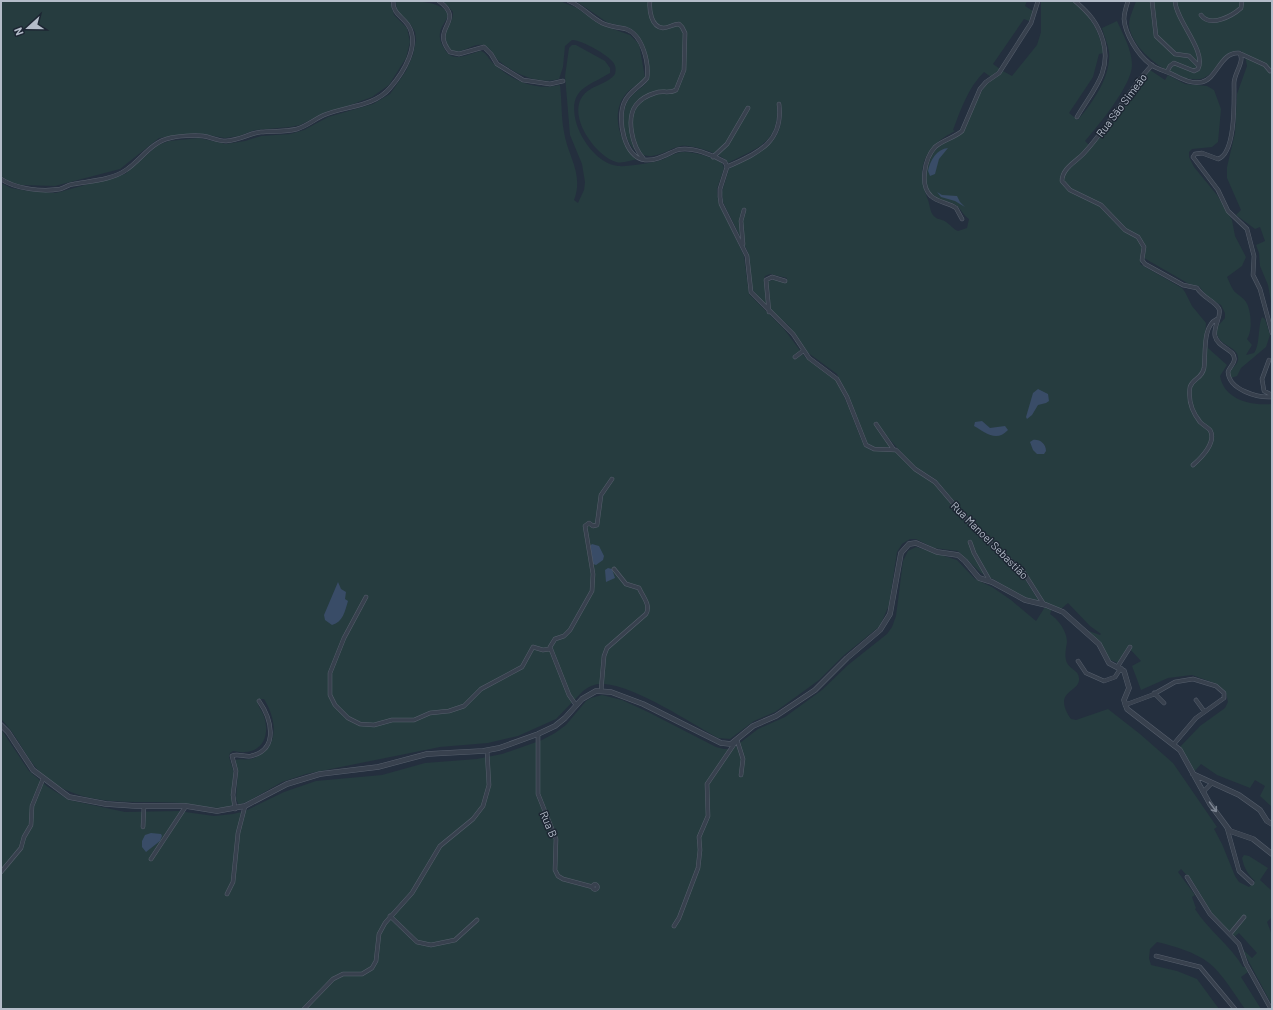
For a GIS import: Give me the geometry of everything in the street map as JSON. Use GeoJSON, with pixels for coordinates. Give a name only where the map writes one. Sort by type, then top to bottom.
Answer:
{"type":"FeatureCollection","features":[{"type":"Feature","properties":{"kind":"street"},"geometry":{"type":"LineString","coordinates":[[1,179],[13,186],[62,188],[72,184],[122,172],[157,143],[170,138],[202,136],[219,141],[227,141],[244,138],[262,132],[299,129],[325,114],[354,107],[377,98],[391,87],[405,67],[413,44],[411,31],[405,22],[396,15],[393,1]]}},
{"type":"Feature","properties":{"kind":"street"},"geometry":{"type":"LineString","coordinates":[[439,1],[448,8],[450,12],[451,17],[445,27],[443,37],[450,52],[459,54],[484,47],[491,54],[497,64],[523,80],[550,84],[562,81]]}},
{"type":"Feature","properties":{"kind":"street"},"geometry":{"type":"LineString","coordinates":[[569,1],[601,22],[627,30],[639,40],[648,73],[647,78],[629,94],[624,101],[622,108],[622,127],[625,141],[629,148],[638,157],[645,160],[683,150],[713,157],[725,162],[727,167]]}},
{"type":"Feature","properties":{"kind":"street"},"geometry":{"type":"LineString","coordinates":[[645,160],[637,150],[632,135],[634,110],[639,102],[651,95],[657,92],[672,92],[678,88],[684,70],[684,29],[679,24],[663,28],[654,22],[651,16],[650,1]]}},
{"type":"Feature","properties":{"kind":"street"},"geometry":{"type":"LineString","coordinates":[[962,219],[956,208],[934,198],[928,193],[924,180],[928,163],[935,148],[947,138],[962,131],[980,89],[986,82],[999,73],[1030,23],[1038,1]]}},
{"type":"Feature","properties":{"kind":"street"},"geometry":{"type":"LineString","coordinates":[[1075,1],[1096,20],[1107,57],[1101,77],[1077,117]]}},
{"type":"Feature","properties":{"kind":"street"},"geometry":{"type":"LineString","coordinates":[[1128,1],[1124,15],[1127,29],[1138,50],[1152,65],[1186,81],[1205,81],[1227,57],[1234,53],[1240,54],[1265,65],[1270,71]]}},
{"type":"Feature","properties":{"kind":"street"},"geometry":{"type":"LineString","coordinates":[[1152,1],[1154,31],[1156,37],[1175,54],[1188,56],[1200,66]]}},
{"type":"Feature","properties":{"kind":"street"},"geometry":{"type":"LineString","coordinates":[[1175,1],[1177,10],[1196,50],[1200,66]]}},
{"type":"Feature","properties":{"kind":"street"},"geometry":{"type":"LineString","coordinates":[[1201,15],[1205,20],[1210,22],[1230,16],[1241,8],[1242,1]]}},
{"type":"Feature","properties":{"kind":"street"},"geometry":{"type":"LineString","coordinates":[[1240,54],[1243,60],[1234,77],[1233,124],[1227,150],[1223,156],[1218,159],[1201,152],[1195,154],[1193,157],[1218,190],[1228,211],[1247,229],[1254,256],[1253,275],[1260,289],[1272,333]]}},
{"type":"Feature","properties":{"kind":"street"},"geometry":{"type":"LineString","coordinates":[[1167,72],[1170,66],[1174,63],[1194,71],[1200,66]]}},
{"type":"Feature","properties":{"kind":"street","name":"Rua São Simeão"},"geometry":{"type":"LineString","coordinates":[[1152,65],[1138,80],[1083,155],[1065,170],[1062,181],[1076,193],[1098,202],[1125,230],[1138,237],[1144,247],[1142,260],[1145,264],[1179,284],[1188,287],[1196,287],[1204,297],[1218,307],[1220,312],[1218,318]]}},
{"type":"Feature","properties":{"kind":"street"},"geometry":{"type":"LineString","coordinates":[[778,104],[779,122],[771,141],[727,167],[720,189],[720,197],[726,215],[743,247],[748,262],[751,292],[792,334],[809,358],[832,374],[841,384],[866,445],[874,449],[895,450]]}},
{"type":"Feature","properties":{"kind":"street"},"geometry":{"type":"LineString","coordinates":[[713,157],[727,144],[748,108]]}},
{"type":"Feature","properties":{"kind":"street"},"geometry":{"type":"LineString","coordinates":[[743,247],[741,222],[744,210]]}},
{"type":"Feature","properties":{"kind":"street"},"geometry":{"type":"LineString","coordinates":[[769,312],[766,280],[772,277],[785,281]]}},
{"type":"Feature","properties":{"kind":"street"},"geometry":{"type":"LineString","coordinates":[[1218,318],[1215,327],[1216,339],[1221,346],[1231,351],[1234,357],[1234,363],[1228,373],[1230,379],[1243,391],[1272,396]]}},
{"type":"Feature","properties":{"kind":"street"},"geometry":{"type":"LineString","coordinates":[[1193,465],[1207,450],[1211,436],[1210,430],[1194,412],[1190,400],[1190,387],[1202,374],[1209,329],[1212,322],[1218,318]]}},
{"type":"Feature","properties":{"kind":"street"},"geometry":{"type":"LineString","coordinates":[[795,357],[803,351]]}},
{"type":"Feature","properties":{"kind":"street"},"geometry":{"type":"LineString","coordinates":[[1269,360],[1262,380],[1264,392],[1272,396]]}},
{"type":"Feature","properties":{"kind":"street","name":"Rua Manoel Sebastião"},"geometry":{"type":"LineString","coordinates":[[876,424],[895,450],[915,470],[936,482],[976,529],[1024,573],[1045,604]]}},
{"type":"Feature","properties":{"kind":"street"},"geometry":{"type":"LineString","coordinates":[[576,705],[569,695],[550,649],[555,639],[564,636],[570,630],[592,591],[593,574],[585,526],[588,524],[597,525],[601,495],[612,479]]}},
{"type":"Feature","properties":{"kind":"street"},"geometry":{"type":"LineString","coordinates":[[970,542],[974,553],[990,582]]}},
{"type":"Feature","properties":{"kind":"street"},"geometry":{"type":"LineString","coordinates":[[1,725],[8,732],[30,766],[43,779],[65,794],[79,800],[106,804],[186,806],[217,811],[245,806],[287,784],[320,774],[378,767],[427,754],[487,751],[538,734],[560,722],[588,694],[601,691],[617,694],[642,704],[721,743],[731,744],[753,726],[776,716],[815,690],[847,658],[880,630],[890,614],[901,552],[909,544],[916,543],[937,552],[958,555],[965,560],[976,575],[1025,600],[1045,604],[1065,614],[1099,644],[1109,663],[1120,667],[1126,673],[1129,690],[1124,700],[1127,707],[1180,750],[1203,792],[1227,827],[1233,832],[1247,836],[1258,842],[1272,854]]}},
{"type":"Feature","properties":{"kind":"street"},"geometry":{"type":"LineString","coordinates":[[601,691],[606,652],[611,644],[646,614],[648,607],[638,587],[626,584],[614,569]]}},
{"type":"Feature","properties":{"kind":"street"},"geometry":{"type":"LineString","coordinates":[[366,597],[344,638],[330,673],[330,695],[335,705],[348,718],[360,724],[374,726],[392,720],[414,720],[430,713],[459,708],[469,703],[481,689],[522,667],[533,647],[543,650],[550,649]]}},
{"type":"Feature","properties":{"kind":"street"},"geometry":{"type":"LineString","coordinates":[[1078,661],[1084,671],[1104,681],[1115,677],[1130,647]]}},
{"type":"Feature","properties":{"kind":"street"},"geometry":{"type":"LineString","coordinates":[[1127,707],[1180,680],[1195,679],[1216,686],[1224,693],[1225,697],[1204,711],[1184,730],[1173,745]]}},
{"type":"Feature","properties":{"kind":"street"},"geometry":{"type":"LineString","coordinates":[[1154,693],[1164,703]]}},
{"type":"Feature","properties":{"kind":"street"},"geometry":{"type":"LineString","coordinates":[[1196,700],[1204,711]]}},
{"type":"Feature","properties":{"kind":"street"},"geometry":{"type":"LineString","coordinates":[[235,809],[233,795],[236,771],[232,756],[254,755],[264,748],[270,737],[267,715],[259,701]]}},
{"type":"Feature","properties":{"kind":"street","name":"Rua B"},"geometry":{"type":"LineString","coordinates":[[538,734],[538,794],[556,839],[555,870],[558,876],[564,879],[593,887]]}},
{"type":"Feature","properties":{"kind":"street"},"geometry":{"type":"LineString","coordinates":[[737,740],[743,759],[741,774]]}},
{"type":"Feature","properties":{"kind":"street"},"geometry":{"type":"LineString","coordinates":[[674,926],[679,918],[698,868],[700,850],[699,838],[708,816],[707,784],[737,740]]}},
{"type":"Feature","properties":{"kind":"street"},"geometry":{"type":"LineString","coordinates":[[304,1009],[335,977],[343,974],[362,974],[371,970],[376,961],[379,934],[384,922],[412,893],[440,846],[473,819],[483,806],[489,785],[487,751]]}},
{"type":"Feature","properties":{"kind":"street"},"geometry":{"type":"LineString","coordinates":[[1193,774],[1211,784],[1239,795],[1261,811],[1272,824]]}},
{"type":"Feature","properties":{"kind":"street"},"geometry":{"type":"LineString","coordinates":[[1,872],[21,848],[24,837],[31,825],[32,806],[43,779]]}},
{"type":"Feature","properties":{"kind":"street"},"geometry":{"type":"LineString","coordinates":[[1203,792],[1211,784]]}},
{"type":"Feature","properties":{"kind":"street"},"geometry":{"type":"LineString","coordinates":[[142,827],[144,806]]}},
{"type":"Feature","properties":{"kind":"street"},"geometry":{"type":"LineString","coordinates":[[151,859],[186,806]]}},
{"type":"Feature","properties":{"kind":"street"},"geometry":{"type":"LineString","coordinates":[[227,894],[233,882],[238,833],[245,806]]}},
{"type":"Feature","properties":{"kind":"street"},"geometry":{"type":"LineString","coordinates":[[1227,827],[1239,871],[1252,883]]}},
{"type":"Feature","properties":{"kind":"street"},"geometry":{"type":"LineString","coordinates":[[1187,877],[1210,914],[1239,944],[1246,964],[1271,1009]]}},
{"type":"Feature","properties":{"kind":"street"},"geometry":{"type":"LineString","coordinates":[[390,916],[417,942],[431,945],[455,940],[477,920]]}},
{"type":"Feature","properties":{"kind":"street"},"geometry":{"type":"LineString","coordinates":[[1230,934],[1244,918]]}},
{"type":"Feature","properties":{"kind":"street"},"geometry":{"type":"LineString","coordinates":[[1156,956],[1200,968],[1235,1009]]}},
{"type":"Feature","properties":{"kind":"green space"},"geometry":{"type":"Polygon","coordinates":[[[1,1],[390,1],[394,15],[407,28],[410,42],[406,58],[389,85],[372,97],[345,107],[328,111],[300,125],[255,130],[239,136],[225,138],[196,133],[159,138],[120,169],[55,186],[21,185],[10,182],[1,176],[1,1]]]}},
{"type":"Feature","properties":{"kind":"green space"},"geometry":{"type":"Polygon","coordinates":[[[396,1],[426,2],[440,6],[445,10],[448,15],[442,26],[440,39],[447,53],[451,56],[461,57],[481,51],[485,53],[501,70],[516,80],[541,87],[560,85],[564,132],[577,182],[577,191],[574,200],[578,203],[584,190],[585,182],[582,164],[570,135],[565,76],[569,48],[572,45],[576,45],[605,61],[610,68],[610,73],[581,90],[575,102],[574,111],[578,129],[586,143],[597,156],[611,164],[622,166],[654,162],[677,153],[689,152],[703,155],[722,163],[724,168],[717,189],[718,200],[744,256],[749,294],[784,329],[805,357],[837,381],[861,439],[866,447],[873,451],[895,451],[916,472],[935,483],[977,533],[1021,573],[1039,601],[1021,596],[981,573],[958,551],[934,548],[916,539],[910,539],[902,544],[897,552],[889,605],[880,626],[843,656],[819,680],[775,712],[754,721],[730,739],[718,738],[663,706],[632,691],[605,684],[596,684],[583,691],[556,719],[518,736],[488,743],[440,747],[306,774],[282,782],[239,805],[236,799],[238,772],[235,760],[254,758],[262,753],[268,748],[274,733],[272,716],[264,699],[261,699],[258,700],[258,702],[265,720],[266,733],[262,744],[258,748],[252,751],[233,751],[230,753],[229,757],[234,773],[232,805],[227,807],[215,808],[181,803],[109,801],[91,798],[58,786],[43,775],[1,719],[1,183],[11,188],[56,193],[125,174],[158,145],[169,141],[199,138],[226,144],[245,141],[261,136],[290,134],[304,130],[328,117],[373,104],[390,94],[406,71],[413,55],[416,40],[415,32],[411,25],[397,11],[396,1]]]}},
{"type":"Feature","properties":{"kind":"green space"},"geometry":{"type":"Polygon","coordinates":[[[443,1],[560,1],[577,8],[599,24],[630,35],[639,44],[645,77],[625,95],[618,111],[618,120],[619,129],[626,146],[638,159],[616,162],[608,158],[593,144],[581,125],[579,106],[582,97],[589,90],[608,81],[615,74],[615,66],[610,59],[581,42],[572,40],[565,46],[563,67],[559,79],[543,81],[519,74],[505,66],[487,47],[482,45],[477,45],[456,52],[452,51],[448,47],[445,38],[453,12],[443,1]]]}},
{"type":"Feature","properties":{"kind":"green space"},"geometry":{"type":"Polygon","coordinates":[[[576,1],[1027,1],[1025,6],[1033,11],[1029,21],[1024,19],[993,64],[1000,69],[991,77],[984,72],[978,78],[962,107],[953,130],[955,131],[944,137],[936,144],[929,151],[925,159],[922,178],[932,214],[936,218],[945,221],[958,231],[967,228],[969,219],[957,206],[934,197],[929,192],[926,180],[928,165],[938,147],[957,137],[961,133],[985,86],[1003,71],[1012,76],[1037,45],[1041,32],[1041,1],[1072,1],[1085,12],[1097,30],[1102,45],[1104,53],[1099,54],[1093,77],[1069,113],[1078,120],[1100,89],[1107,71],[1109,52],[1102,28],[1117,21],[1129,48],[1132,59],[1131,73],[1121,94],[1085,141],[1091,147],[1118,114],[1150,70],[1165,80],[1168,75],[1185,84],[1207,86],[1214,90],[1221,109],[1218,142],[1212,147],[1192,149],[1189,152],[1189,157],[1194,167],[1217,195],[1232,220],[1235,236],[1246,257],[1242,266],[1227,277],[1233,289],[1245,300],[1248,305],[1251,326],[1247,339],[1252,345],[1246,355],[1254,353],[1256,350],[1262,317],[1265,319],[1270,335],[1266,347],[1241,368],[1237,376],[1231,378],[1229,373],[1236,365],[1238,355],[1219,339],[1217,334],[1217,327],[1225,318],[1225,313],[1221,305],[1207,297],[1199,286],[1189,284],[1144,258],[1140,264],[1182,288],[1185,292],[1192,306],[1206,323],[1205,338],[1208,348],[1227,365],[1220,376],[1227,391],[1240,400],[1256,404],[1272,404],[1272,807],[1260,796],[1265,786],[1255,780],[1250,788],[1217,775],[1201,764],[1194,772],[1180,747],[1200,726],[1225,708],[1228,702],[1226,692],[1217,684],[1192,675],[1168,678],[1141,690],[1132,666],[1141,661],[1128,647],[1118,663],[1108,659],[1083,629],[1100,635],[1101,634],[1090,626],[1068,603],[1061,609],[1044,602],[1023,569],[976,527],[935,479],[914,466],[881,430],[892,447],[872,447],[867,444],[851,402],[837,374],[807,352],[789,326],[771,310],[768,281],[777,279],[785,282],[787,278],[770,274],[765,276],[767,307],[752,289],[748,252],[723,202],[722,192],[729,169],[760,151],[775,138],[779,129],[781,117],[781,102],[777,104],[777,117],[771,136],[757,148],[728,163],[714,153],[699,148],[685,146],[677,147],[652,156],[637,152],[628,140],[625,132],[624,115],[625,108],[630,98],[645,85],[649,78],[642,41],[634,31],[627,27],[608,23],[576,1]]]}},
{"type":"Feature","properties":{"kind":"green space"},"geometry":{"type":"Polygon","coordinates":[[[1136,1],[1272,1],[1272,307],[1268,285],[1260,266],[1259,253],[1256,245],[1265,241],[1260,227],[1255,229],[1236,215],[1241,210],[1227,178],[1227,167],[1235,133],[1237,94],[1247,66],[1245,55],[1241,51],[1228,53],[1206,77],[1200,79],[1190,79],[1167,71],[1146,55],[1137,45],[1132,35],[1129,22],[1136,1]]]}},
{"type":"Feature","properties":{"kind":"green space"},"geometry":{"type":"Polygon","coordinates":[[[916,547],[957,560],[975,579],[992,587],[1011,600],[1036,621],[1045,607],[1052,609],[1050,614],[1059,622],[1067,638],[1065,655],[1067,663],[1079,677],[1078,684],[1065,698],[1064,703],[1071,719],[1076,720],[1108,709],[1140,734],[1173,763],[1217,827],[1214,829],[1239,882],[1249,887],[1255,881],[1248,874],[1245,868],[1242,858],[1244,855],[1249,856],[1268,868],[1260,880],[1272,891],[1272,917],[1267,922],[1272,935],[1272,1005],[1242,949],[1252,958],[1257,953],[1239,933],[1234,937],[1232,934],[1245,918],[1231,933],[1214,917],[1193,882],[1181,869],[1178,872],[1195,895],[1192,897],[1196,908],[1195,909],[1238,959],[1243,967],[1245,967],[1248,972],[1241,977],[1261,1009],[1245,1009],[1219,972],[1203,959],[1184,950],[1157,942],[1150,949],[1149,958],[1151,965],[1177,971],[1197,979],[1219,1009],[1,1009],[1,729],[29,771],[48,787],[69,800],[125,812],[178,811],[214,816],[245,811],[284,792],[316,781],[382,775],[425,763],[477,759],[502,754],[542,740],[555,733],[566,725],[586,701],[602,695],[622,700],[716,747],[732,749],[758,729],[785,717],[822,690],[848,665],[887,634],[892,627],[896,616],[903,561],[908,551],[916,547]]]}},
{"type":"Feature","properties":{"kind":"water"},"geometry":{"type":"Polygon","coordinates":[[[948,148],[939,159],[935,174],[930,176],[928,171],[932,159],[941,150],[948,148]]]}},
{"type":"Feature","properties":{"kind":"water"},"geometry":{"type":"Polygon","coordinates":[[[937,192],[942,195],[957,196],[965,207],[955,201],[941,197],[937,192]]]}},
{"type":"Feature","properties":{"kind":"water"},"geometry":{"type":"Polygon","coordinates":[[[1038,389],[1048,394],[1049,401],[1038,405],[1032,415],[1027,419],[1026,417],[1033,393],[1038,389]]]}},
{"type":"Feature","properties":{"kind":"water"},"geometry":{"type":"Polygon","coordinates":[[[982,421],[990,428],[1005,426],[1008,430],[999,436],[991,435],[974,426],[975,422],[982,421]]]}},
{"type":"Feature","properties":{"kind":"water"},"geometry":{"type":"Polygon","coordinates":[[[1033,440],[1038,440],[1044,444],[1046,451],[1044,454],[1037,454],[1033,450],[1030,442],[1033,440]]]}},
{"type":"Feature","properties":{"kind":"water"},"geometry":{"type":"Polygon","coordinates":[[[592,544],[599,546],[604,556],[603,560],[596,565],[593,564],[590,546],[592,544]]]}},
{"type":"Feature","properties":{"kind":"water"},"geometry":{"type":"Polygon","coordinates":[[[608,568],[612,569],[615,578],[606,582],[605,570],[608,568]]]}},
{"type":"Feature","properties":{"kind":"water"},"geometry":{"type":"Polygon","coordinates":[[[338,582],[341,589],[346,592],[345,599],[348,601],[341,619],[336,624],[332,625],[325,620],[324,615],[338,582]]]}},
{"type":"Feature","properties":{"kind":"water"},"geometry":{"type":"Polygon","coordinates":[[[151,833],[161,834],[162,836],[160,841],[146,852],[142,847],[142,841],[145,835],[151,833]]]}}]}
